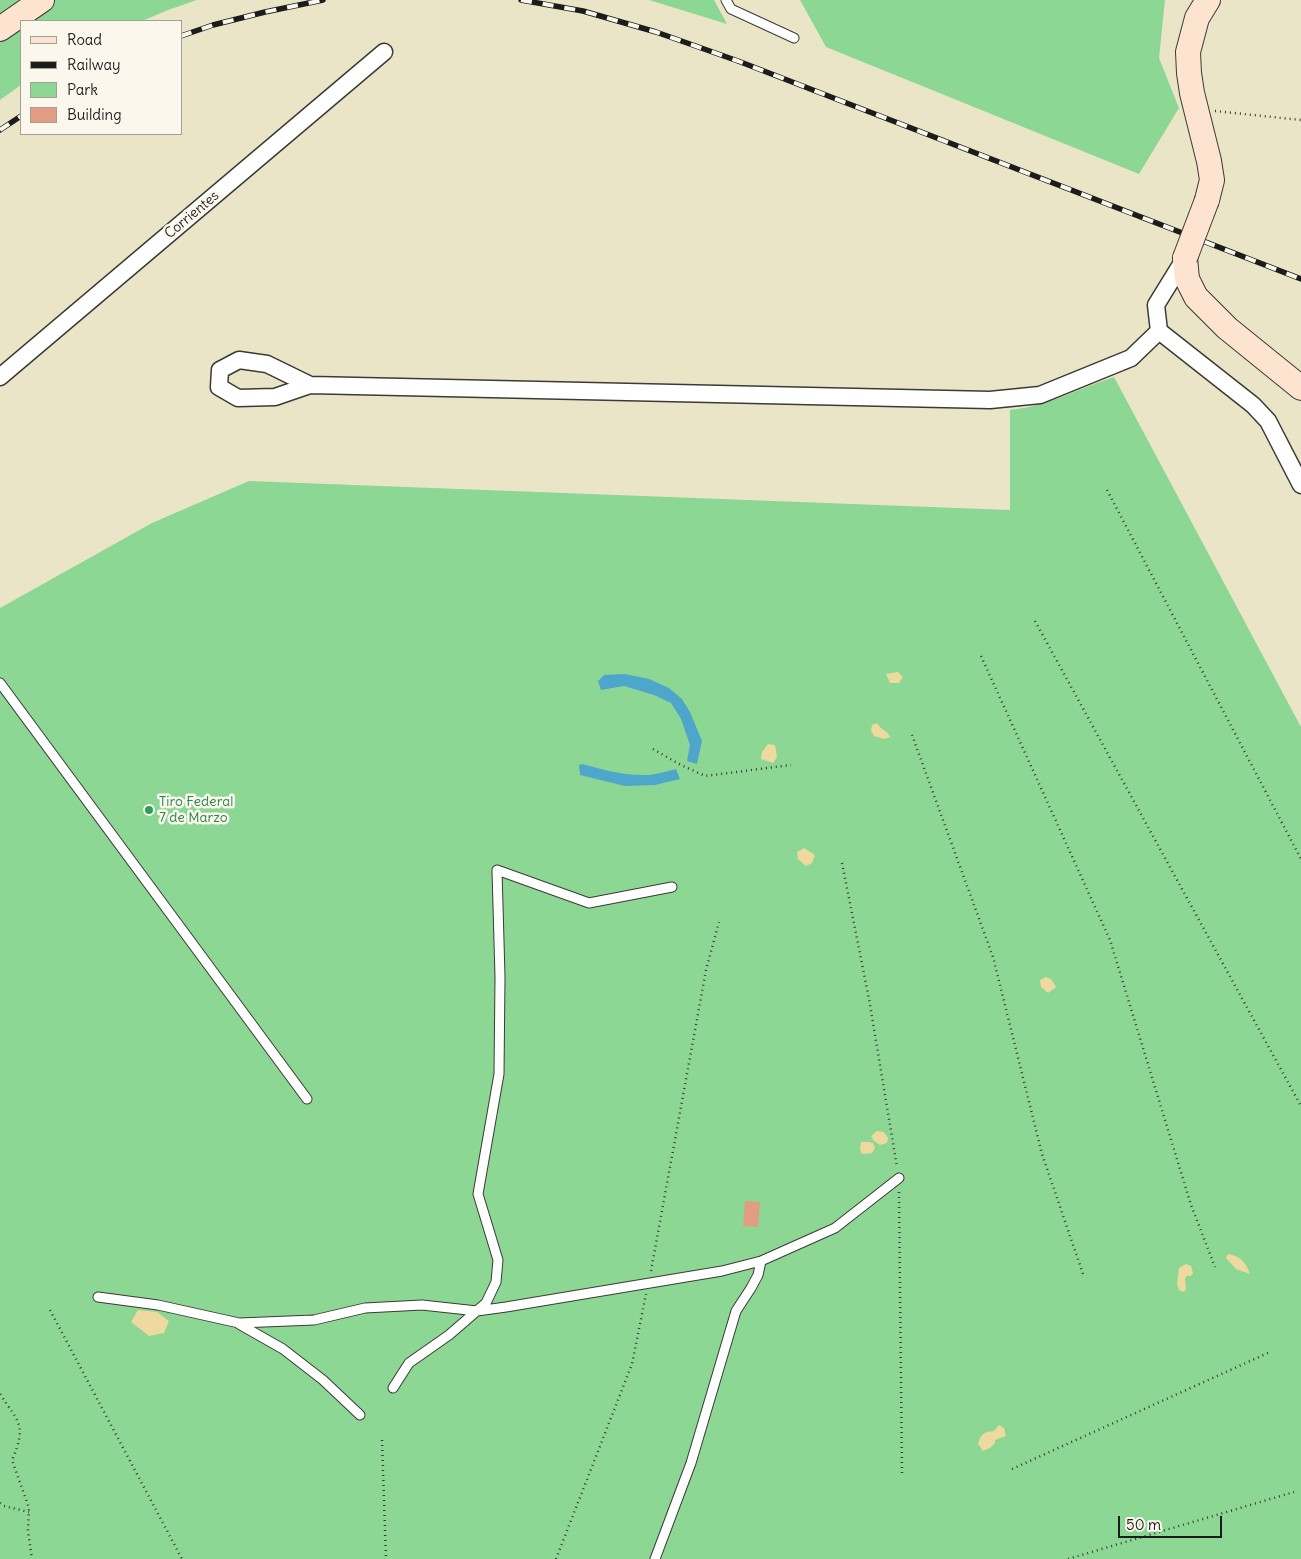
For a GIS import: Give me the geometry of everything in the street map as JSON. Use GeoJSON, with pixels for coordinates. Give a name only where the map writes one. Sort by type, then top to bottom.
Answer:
{"type":"FeatureCollection","features":[{"type":"Feature","properties":{"kind":"street"},"geometry":{"type":"LineString","coordinates":[[0,28],[42,0]]}},
{"type":"Feature","properties":{"kind":"street"},"geometry":{"type":"LineString","coordinates":[[1208,0],[1197,18],[1188,52],[1188,73],[1212,180],[1207,200],[1185,258],[1156,305],[1159,331],[1253,405],[1268,421],[1301,485]]}},
{"type":"Feature","properties":{"kind":"street","name":"Corrientes"},"geometry":{"type":"LineString","coordinates":[[0,377],[384,52]]}},
{"type":"Feature","properties":{"kind":"street"},"geometry":{"type":"LineString","coordinates":[[1185,258],[1187,279],[1196,297],[1227,328],[1301,388]]}},
{"type":"Feature","properties":{"kind":"street"},"geometry":{"type":"LineString","coordinates":[[310,385],[267,364],[238,360],[220,370],[219,387],[238,398],[276,397],[310,385],[990,400],[1040,395],[1132,358],[1159,331]]}},
{"type":"Feature","properties":{"kind":"lane"},"geometry":{"type":"LineString","coordinates":[[726,0],[731,10],[794,38]]}},
{"type":"Feature","properties":{"kind":"lane"},"geometry":{"type":"LineString","coordinates":[[0,683],[307,1099]]}},
{"type":"Feature","properties":{"kind":"lane"},"geometry":{"type":"LineString","coordinates":[[393,1388],[409,1363],[449,1335],[486,1303],[496,1282],[498,1260],[478,1194],[500,1074],[497,870],[589,903],[672,887]]}},
{"type":"Feature","properties":{"kind":"lane"},"geometry":{"type":"LineString","coordinates":[[98,1297],[158,1305],[239,1324],[314,1320],[365,1308],[422,1305],[477,1311],[546,1301],[722,1271],[761,1261],[835,1228],[899,1178]]}},
{"type":"Feature","properties":{"kind":"lane"},"geometry":{"type":"LineString","coordinates":[[655,1559],[691,1463],[736,1312],[758,1275],[761,1261]]}},
{"type":"Feature","properties":{"kind":"lane"},"geometry":{"type":"LineString","coordinates":[[239,1324],[283,1349],[303,1364],[360,1415]]}},
{"type":"Feature","properties":{"kind":"path"},"geometry":{"type":"LineString","coordinates":[[1196,109],[1301,120]]}},
{"type":"Feature","properties":{"kind":"path"},"geometry":{"type":"LineString","coordinates":[[1107,490],[1301,859]]}},
{"type":"Feature","properties":{"kind":"path"},"geometry":{"type":"LineString","coordinates":[[1036,621],[1301,1106]]}},
{"type":"Feature","properties":{"kind":"path"},"geometry":{"type":"LineString","coordinates":[[981,656],[1110,940],[1191,1205],[1215,1266]]}},
{"type":"Feature","properties":{"kind":"path"},"geometry":{"type":"LineString","coordinates":[[912,735],[994,957],[1042,1154],[1083,1274]]}},
{"type":"Feature","properties":{"kind":"path"},"geometry":{"type":"LineString","coordinates":[[654,748],[679,764],[705,776],[791,765]]}},
{"type":"Feature","properties":{"kind":"path"},"geometry":{"type":"LineString","coordinates":[[842,863],[899,1178],[902,1473]]}},
{"type":"Feature","properties":{"kind":"path"},"geometry":{"type":"LineString","coordinates":[[556,1559],[632,1364],[706,970],[719,922]]}},
{"type":"Feature","properties":{"kind":"path"},"geometry":{"type":"LineString","coordinates":[[50,1310],[182,1559]]}},
{"type":"Feature","properties":{"kind":"path"},"geometry":{"type":"LineString","coordinates":[[1012,1470],[1270,1352]]}},
{"type":"Feature","properties":{"kind":"path"},"geometry":{"type":"LineString","coordinates":[[0,1394],[21,1427],[19,1445],[12,1460],[29,1508],[28,1530],[32,1559]]}},
{"type":"Feature","properties":{"kind":"path"},"geometry":{"type":"LineString","coordinates":[[382,1440],[386,1559]]}},
{"type":"Feature","properties":{"kind":"path"},"geometry":{"type":"LineString","coordinates":[[1068,1559],[1294,1492]]}},
{"type":"Feature","properties":{"kind":"path"},"geometry":{"type":"LineString","coordinates":[[0,1503],[4,1506],[29,1512]]}},
{"type":"Feature","properties":{"kind":"green space"},"geometry":{"type":"Polygon","coordinates":[[[0,0],[20,0],[22,6],[0,21],[0,0]]]}},
{"type":"Feature","properties":{"kind":"green space"},"geometry":{"type":"Polygon","coordinates":[[[51,0],[197,0],[144,20],[21,20],[51,0]]]}},
{"type":"Feature","properties":{"kind":"green space"},"geometry":{"type":"Polygon","coordinates":[[[649,0],[714,0],[727,24],[649,0]]]}},
{"type":"Feature","properties":{"kind":"green space"},"geometry":{"type":"Polygon","coordinates":[[[800,0],[1165,0],[1159,58],[1179,108],[1139,174],[826,47],[800,0]]]}},
{"type":"Feature","properties":{"kind":"green space"},"geometry":{"type":"Polygon","coordinates":[[[20,21],[20,86],[0,100],[0,34],[20,21]]]}},
{"type":"Feature","properties":{"kind":"green space"},"geometry":{"type":"Polygon","coordinates":[[[1114,377],[1301,727],[1301,1559],[0,1559],[0,608],[152,523],[249,481],[1010,510],[1010,410],[1050,401],[1114,377]]]}},
{"type":"Feature","properties":{"kind":"sand"},"geometry":{"type":"Polygon","coordinates":[[[898,672],[903,677],[899,683],[890,683],[886,674],[898,672]]]}},
{"type":"Feature","properties":{"kind":"sand"},"geometry":{"type":"Polygon","coordinates":[[[877,723],[890,737],[885,739],[874,736],[871,730],[872,725],[877,723]]]}},
{"type":"Feature","properties":{"kind":"sand"},"geometry":{"type":"Polygon","coordinates":[[[768,744],[775,745],[777,757],[773,763],[761,759],[762,752],[768,744]]]}},
{"type":"Feature","properties":{"kind":"sand"},"geometry":{"type":"Polygon","coordinates":[[[804,848],[815,855],[812,863],[806,866],[798,859],[797,852],[804,848]]]}},
{"type":"Feature","properties":{"kind":"sand"},"geometry":{"type":"Polygon","coordinates":[[[1046,977],[1051,979],[1056,987],[1048,993],[1041,987],[1040,980],[1046,977]]]}},
{"type":"Feature","properties":{"kind":"sand"},"geometry":{"type":"Polygon","coordinates":[[[877,1131],[884,1132],[888,1138],[887,1143],[880,1145],[874,1141],[871,1136],[877,1131]]]}},
{"type":"Feature","properties":{"kind":"sand"},"geometry":{"type":"Polygon","coordinates":[[[861,1142],[873,1143],[875,1148],[872,1153],[862,1154],[860,1149],[861,1142]]]}},
{"type":"Feature","properties":{"kind":"sand"},"geometry":{"type":"Polygon","coordinates":[[[1228,1254],[1236,1256],[1242,1261],[1250,1274],[1236,1269],[1226,1258],[1228,1254]]]}},
{"type":"Feature","properties":{"kind":"sand"},"geometry":{"type":"Polygon","coordinates":[[[1186,1264],[1191,1266],[1193,1273],[1185,1278],[1186,1289],[1184,1292],[1179,1290],[1177,1283],[1179,1268],[1186,1264]]]}},
{"type":"Feature","properties":{"kind":"sand"},"geometry":{"type":"Polygon","coordinates":[[[138,1310],[157,1312],[169,1321],[164,1333],[149,1336],[131,1322],[138,1310]]]}},
{"type":"Feature","properties":{"kind":"sand"},"geometry":{"type":"Polygon","coordinates":[[[999,1425],[1004,1428],[1006,1436],[995,1440],[995,1443],[990,1448],[983,1451],[978,1444],[981,1436],[994,1431],[999,1425]]]}},
{"type":"Feature","properties":{"kind":"water"},"geometry":{"type":"Polygon","coordinates":[[[625,674],[649,679],[669,688],[682,699],[690,712],[702,741],[697,764],[687,761],[690,745],[681,719],[671,703],[654,695],[624,686],[601,690],[598,681],[604,675],[625,674]]]}},
{"type":"Feature","properties":{"kind":"water"},"geometry":{"type":"Polygon","coordinates":[[[582,764],[632,775],[652,775],[676,769],[680,779],[655,785],[625,786],[580,775],[579,765],[582,764]]]}},
{"type":"Feature","properties":{"kind":"building"},"geometry":{"type":"Polygon","coordinates":[[[745,1201],[760,1202],[758,1227],[743,1226],[745,1201]]]}},
{"type":"Feature","properties":{"kind":"railway"},"geometry":{"type":"LineString","coordinates":[[182,36],[213,25],[323,0]]}},
{"type":"Feature","properties":{"kind":"railway"},"geometry":{"type":"LineString","coordinates":[[521,0],[583,11],[656,32],[738,61],[1301,279]]}},
{"type":"Feature","properties":{"kind":"railway"},"geometry":{"type":"LineString","coordinates":[[0,130],[20,117]]}},
{"type":"Feature","properties":{"kind":"place","name":"Tiro Federal 7 de Marzo"},"geometry":{"type":"Point","coordinates":[149,810]}}]}
